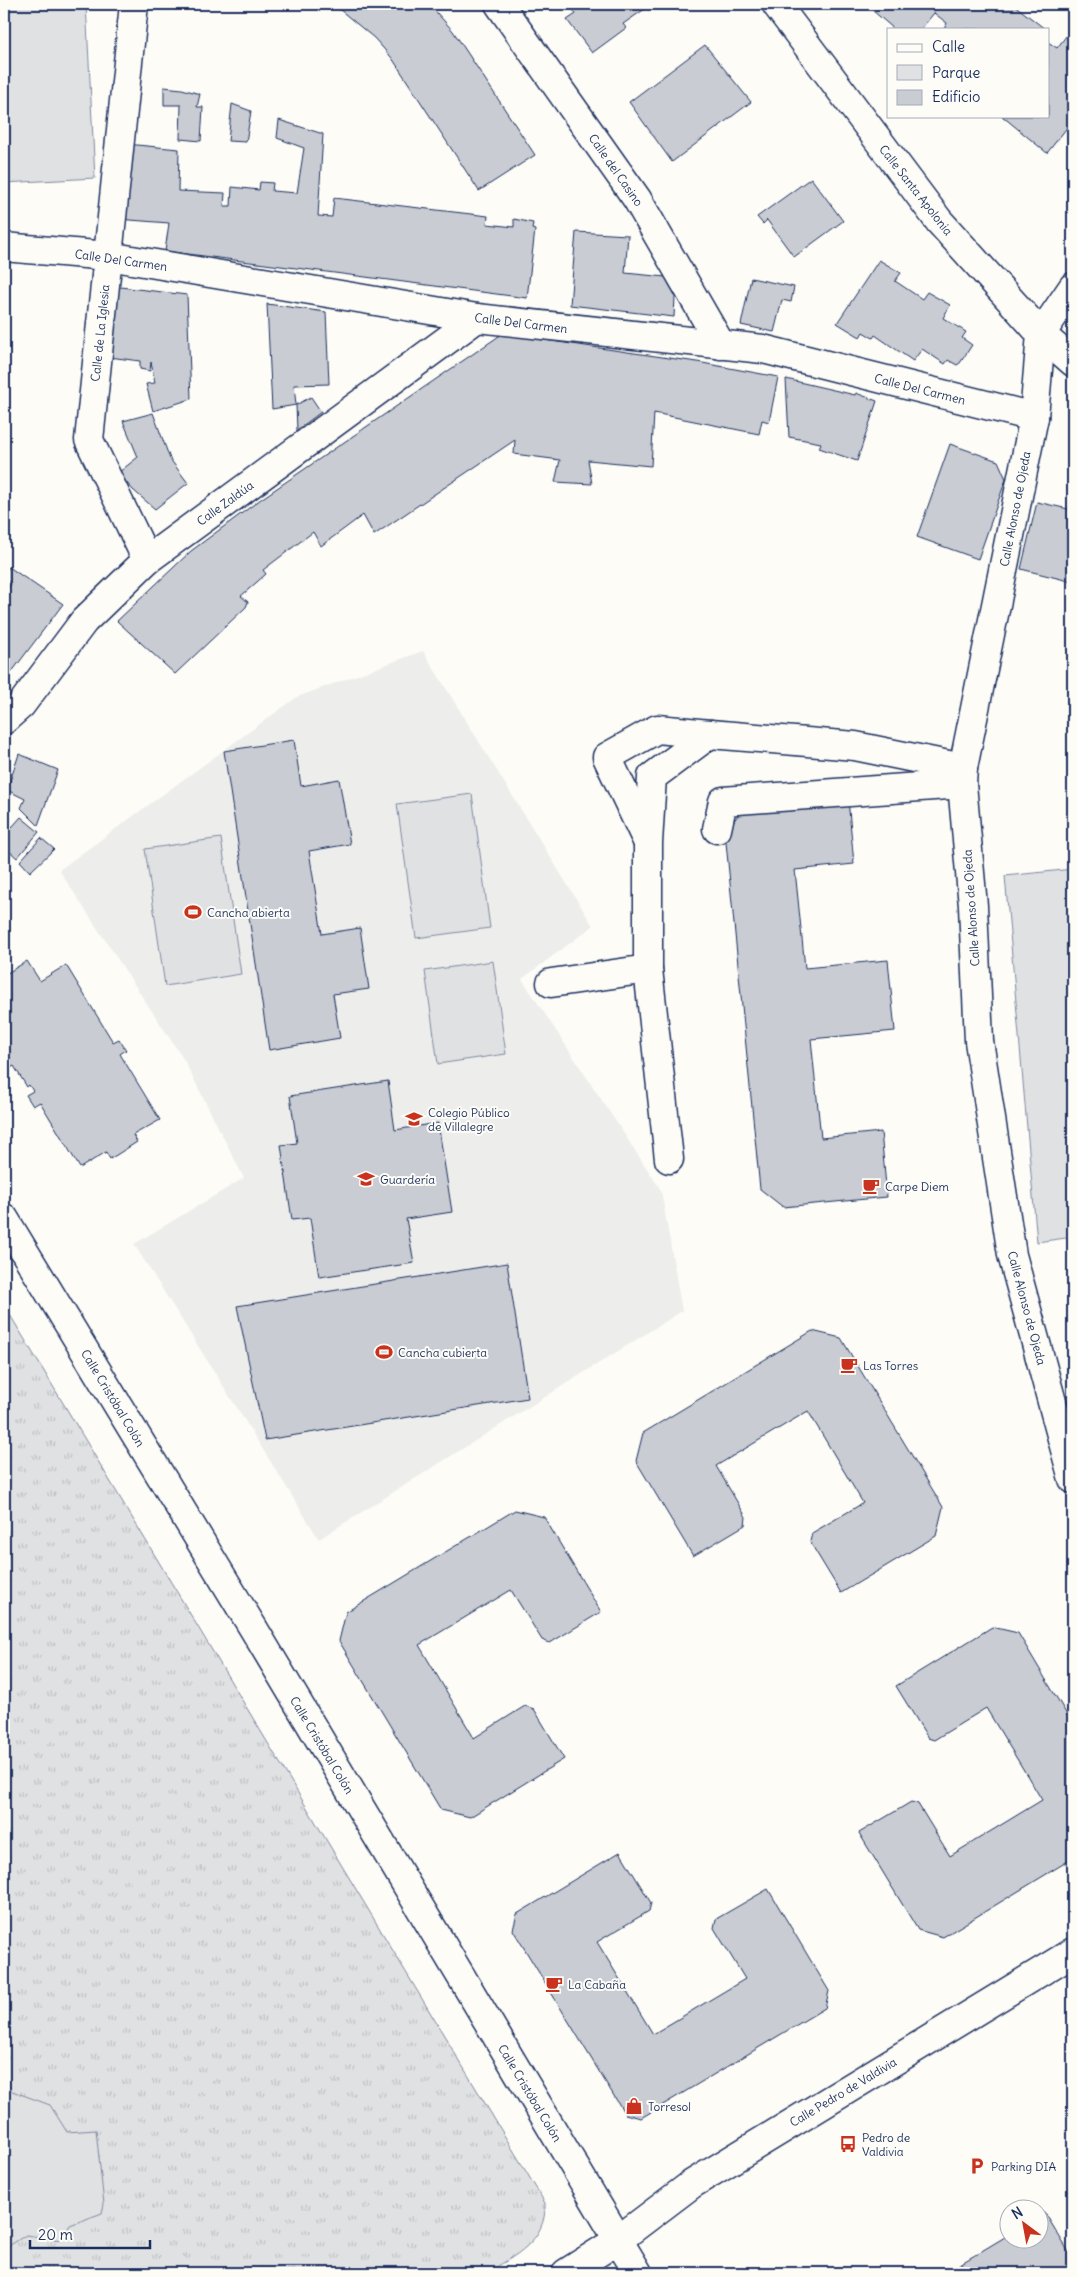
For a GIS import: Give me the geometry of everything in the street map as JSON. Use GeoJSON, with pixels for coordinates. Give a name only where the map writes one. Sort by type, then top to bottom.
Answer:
{"type":"FeatureCollection","features":[{"type":"Feature","properties":{"kind":"street","name":"Calle de La Iglesia"},"geometry":{"type":"LineString","coordinates":[[134,4],[89,440],[147,560]]}},
{"type":"Feature","properties":{"kind":"street","name":"Calle del Casino"},"geometry":{"type":"LineString","coordinates":[[498,4],[637,199],[721,345]]}},
{"type":"Feature","properties":{"kind":"street","name":"Calle Santa Apolonia"},"geometry":{"type":"LineString","coordinates":[[776,4],[939,221],[1041,334],[1073,362]]}},
{"type":"Feature","properties":{"kind":"street","name":"Calle Del Carmen"},"geometry":{"type":"LineString","coordinates":[[4,247],[108,256],[477,318],[763,349],[1034,418]]}},
{"type":"Feature","properties":{"kind":"street"},"geometry":{"type":"LineString","coordinates":[[1041,334],[1073,287]]}},
{"type":"Feature","properties":{"kind":"street","name":"Calle Zaldúa"},"geometry":{"type":"LineString","coordinates":[[4,720],[21,705],[84,621],[147,560],[477,318]]}},
{"type":"Feature","properties":{"kind":"street","name":"Calle Alonso de Ojeda"},"geometry":{"type":"LineString","coordinates":[[1041,334],[1034,418],[962,776],[973,906],[979,1041],[1012,1255],[1073,1479]]}},
{"type":"Feature","properties":{"kind":"street"},"geometry":{"type":"LineString","coordinates":[[648,843],[607,757],[656,729],[855,746],[962,776]]}},
{"type":"Feature","properties":{"kind":"street"},"geometry":{"type":"LineString","coordinates":[[669,1159],[648,969],[648,843],[652,777],[710,734]]}},
{"type":"Feature","properties":{"kind":"street"},"geometry":{"type":"LineString","coordinates":[[717,829],[723,801],[962,776]]}},
{"type":"Feature","properties":{"kind":"street"},"geometry":{"type":"LineString","coordinates":[[551,983],[648,969]]}},
{"type":"Feature","properties":{"kind":"street","name":"Calle Cristóbal Colón"},"geometry":{"type":"LineString","coordinates":[[4,1218],[265,1648],[638,2273]]}},
{"type":"Feature","properties":{"kind":"street","name":"Calle Pedro de Valdivia"},"geometry":{"type":"LineString","coordinates":[[566,2273],[618,2240],[692,2184],[1073,1952]]}},
{"type":"Feature","properties":{"kind":"shaded area","name":"Colegio Público de Villalegre"},"geometry":{"type":"Polygon","coordinates":[[[423,651],[593,926],[522,979],[661,1190],[682,1311],[319,1539],[134,1244],[244,1178],[184,1060],[59,870],[297,697],[423,651]]]}},
{"type":"Feature","properties":{"kind":"green space"},"geometry":{"type":"Polygon","coordinates":[[[4,4],[86,4],[95,178],[4,183],[4,4]]]}},
{"type":"Feature","properties":{"kind":"green space"},"geometry":{"type":"Polygon","coordinates":[[[472,794],[490,928],[416,938],[397,804],[472,794]]]}},
{"type":"Feature","properties":{"kind":"green space","name":"Cancha abierta"},"geometry":{"type":"Polygon","coordinates":[[[221,838],[241,974],[165,986],[145,849],[221,838]]]}},
{"type":"Feature","properties":{"kind":"green space"},"geometry":{"type":"Polygon","coordinates":[[[1073,869],[1073,1237],[1037,1242],[1005,876],[1073,869]]]}},
{"type":"Feature","properties":{"kind":"green space"},"geometry":{"type":"Polygon","coordinates":[[[493,961],[506,1054],[438,1064],[425,971],[493,961]]]}},
{"type":"Feature","properties":{"kind":"green space"},"geometry":{"type":"Polygon","coordinates":[[[4,1305],[545,2203],[541,2228],[535,2237],[518,2253],[486,2273],[4,2273],[4,1305]]]}},
{"type":"Feature","properties":{"kind":"green space"},"geometry":{"type":"Polygon","coordinates":[[[4,2076],[12,2091],[50,2105],[67,2132],[96,2130],[104,2204],[102,2213],[70,2225],[61,2240],[26,2235],[4,2249],[4,2076]]]}},
{"type":"Feature","properties":{"kind":"building"},"geometry":{"type":"Polygon","coordinates":[[[333,4],[429,4],[453,31],[535,155],[479,191],[392,58],[374,38],[333,4]]]}},
{"type":"Feature","properties":{"kind":"building"},"geometry":{"type":"Polygon","coordinates":[[[568,4],[652,4],[623,24],[626,28],[592,53],[567,20],[576,14],[568,4]]]}},
{"type":"Feature","properties":{"kind":"building"},"geometry":{"type":"Polygon","coordinates":[[[865,4],[1013,4],[1044,28],[944,28],[947,23],[934,13],[922,28],[893,28],[865,4]]]}},
{"type":"Feature","properties":{"kind":"building"},"geometry":{"type":"Polygon","coordinates":[[[1073,27],[1073,120],[1047,153],[1004,118],[1050,118],[1050,43],[1057,48],[1073,27]]]}},
{"type":"Feature","properties":{"kind":"building"},"geometry":{"type":"Polygon","coordinates":[[[705,45],[751,102],[672,162],[629,102],[705,45]]]}},
{"type":"Feature","properties":{"kind":"building"},"geometry":{"type":"Polygon","coordinates":[[[164,87],[200,94],[197,107],[203,107],[201,141],[180,139],[181,105],[164,105],[164,87]]]}},
{"type":"Feature","properties":{"kind":"building"},"geometry":{"type":"Polygon","coordinates":[[[232,104],[251,111],[246,142],[228,141],[232,104]]]}},
{"type":"Feature","properties":{"kind":"building"},"geometry":{"type":"Polygon","coordinates":[[[279,120],[323,134],[318,216],[332,217],[334,198],[488,216],[487,224],[514,227],[514,219],[533,223],[532,229],[535,230],[527,298],[165,251],[169,223],[117,219],[126,144],[179,149],[178,191],[225,193],[224,206],[231,206],[232,187],[259,190],[260,182],[273,183],[272,191],[297,193],[304,148],[277,138],[279,120]]]}},
{"type":"Feature","properties":{"kind":"building"},"geometry":{"type":"Polygon","coordinates":[[[811,178],[843,221],[794,257],[767,220],[763,224],[757,217],[811,178]]]}},
{"type":"Feature","properties":{"kind":"building"},"geometry":{"type":"Polygon","coordinates":[[[576,232],[628,235],[625,273],[676,278],[674,317],[570,305],[576,232]]]}},
{"type":"Feature","properties":{"kind":"building"},"geometry":{"type":"Polygon","coordinates":[[[879,260],[901,273],[895,281],[922,299],[927,292],[950,305],[943,318],[966,332],[962,338],[972,345],[960,363],[957,365],[948,360],[945,364],[922,349],[913,361],[875,335],[873,338],[863,332],[860,337],[837,323],[879,260]]]}},
{"type":"Feature","properties":{"kind":"building"},"geometry":{"type":"Polygon","coordinates":[[[751,278],[794,287],[791,302],[782,300],[774,332],[741,325],[751,278]]]}},
{"type":"Feature","properties":{"kind":"building"},"geometry":{"type":"Polygon","coordinates":[[[112,286],[187,295],[191,399],[153,411],[146,384],[155,383],[151,362],[150,371],[140,369],[140,361],[109,357],[112,286]]]}},
{"type":"Feature","properties":{"kind":"building"},"geometry":{"type":"Polygon","coordinates":[[[267,304],[326,312],[329,384],[294,385],[296,405],[272,409],[267,304]]]}},
{"type":"Feature","properties":{"kind":"building"},"geometry":{"type":"Polygon","coordinates":[[[502,334],[697,362],[778,377],[769,422],[762,420],[759,434],[654,413],[651,466],[588,460],[592,484],[555,482],[560,460],[514,454],[515,440],[374,535],[363,515],[321,546],[313,532],[263,570],[266,574],[241,596],[248,602],[246,607],[175,674],[117,621],[191,551],[261,499],[502,334]]]}},
{"type":"Feature","properties":{"kind":"building"},"geometry":{"type":"Polygon","coordinates":[[[786,379],[855,395],[856,393],[877,401],[857,461],[819,448],[821,443],[789,437],[786,379]]]}},
{"type":"Feature","properties":{"kind":"building"},"geometry":{"type":"Polygon","coordinates":[[[311,397],[321,412],[297,430],[296,405],[311,397]]]}},
{"type":"Feature","properties":{"kind":"building"},"geometry":{"type":"Polygon","coordinates":[[[153,413],[170,459],[188,483],[155,509],[133,490],[118,473],[138,457],[123,421],[153,413]]]}},
{"type":"Feature","properties":{"kind":"building"},"geometry":{"type":"Polygon","coordinates":[[[950,444],[998,461],[1006,479],[978,559],[917,537],[950,444]]]}},
{"type":"Feature","properties":{"kind":"building"},"geometry":{"type":"Polygon","coordinates":[[[1037,502],[1073,510],[1073,582],[1021,569],[1037,502]]]}},
{"type":"Feature","properties":{"kind":"building"},"geometry":{"type":"Polygon","coordinates":[[[9,567],[63,604],[8,677],[9,679],[4,687],[4,594],[11,584],[4,578],[4,573],[9,567]]]}},
{"type":"Feature","properties":{"kind":"building"},"geometry":{"type":"Polygon","coordinates":[[[294,740],[301,786],[339,779],[350,844],[309,851],[322,934],[360,928],[369,989],[333,994],[340,1038],[269,1050],[224,751],[294,740]]]}},
{"type":"Feature","properties":{"kind":"building"},"geometry":{"type":"Polygon","coordinates":[[[19,754],[58,770],[38,825],[21,808],[25,799],[7,790],[19,754]]]}},
{"type":"Feature","properties":{"kind":"building"},"geometry":{"type":"Polygon","coordinates":[[[848,799],[854,864],[795,870],[805,968],[888,960],[895,1031],[811,1039],[821,1138],[881,1132],[887,1197],[783,1207],[760,1189],[725,832],[743,809],[848,799]]]}},
{"type":"Feature","properties":{"kind":"building"},"geometry":{"type":"Polygon","coordinates":[[[21,817],[39,832],[17,858],[4,846],[4,836],[21,817]]]}},
{"type":"Feature","properties":{"kind":"building"},"geometry":{"type":"Polygon","coordinates":[[[41,838],[54,849],[30,872],[20,861],[41,838]]]}},
{"type":"Feature","properties":{"kind":"building"},"geometry":{"type":"Polygon","coordinates":[[[27,961],[40,981],[66,965],[113,1042],[119,1039],[126,1050],[120,1054],[160,1120],[133,1135],[137,1142],[110,1159],[106,1152],[80,1168],[40,1102],[33,1106],[26,1095],[33,1091],[29,1085],[27,1087],[14,1066],[7,1070],[4,1065],[4,975],[27,961]]]}},
{"type":"Feature","properties":{"kind":"building","name":"Guardería"},"geometry":{"type":"Polygon","coordinates":[[[388,1081],[395,1130],[438,1123],[452,1212],[406,1219],[414,1263],[319,1277],[310,1218],[292,1220],[281,1145],[297,1143],[290,1096],[388,1081]]]}},
{"type":"Feature","properties":{"kind":"building","name":"Cancha cubierta"},"geometry":{"type":"Polygon","coordinates":[[[507,1263],[528,1398],[265,1440],[237,1306],[507,1263]]]}},
{"type":"Feature","properties":{"kind":"building"},"geometry":{"type":"Polygon","coordinates":[[[812,1331],[841,1338],[943,1507],[936,1536],[841,1593],[810,1542],[812,1533],[863,1503],[808,1411],[716,1466],[746,1517],[745,1525],[693,1556],[636,1461],[643,1433],[812,1331]]]}},
{"type":"Feature","properties":{"kind":"building"},"geometry":{"type":"Polygon","coordinates":[[[515,1510],[544,1517],[601,1612],[550,1643],[542,1640],[511,1590],[419,1645],[474,1738],[525,1706],[534,1709],[564,1759],[470,1817],[441,1810],[339,1641],[346,1612],[515,1510]]]}},
{"type":"Feature","properties":{"kind":"building"},"geometry":{"type":"Polygon","coordinates":[[[992,1627],[1018,1633],[1073,1725],[1073,1858],[943,1937],[918,1930],[859,1833],[911,1802],[918,1804],[950,1856],[1042,1800],[986,1708],[934,1740],[928,1738],[896,1686],[992,1627]]]}},
{"type":"Feature","properties":{"kind":"building"},"geometry":{"type":"Polygon","coordinates":[[[620,1852],[651,1903],[649,1911],[597,1942],[653,2034],[745,1979],[714,1928],[716,1919],[768,1889],[829,1991],[825,2008],[641,2118],[625,2114],[513,1930],[517,1914],[620,1852]]]}},
{"type":"Feature","properties":{"kind":"building"},"geometry":{"type":"Polygon","coordinates":[[[1050,2221],[1073,2259],[1073,2273],[945,2273],[1000,2240],[1000,2250],[1050,2250],[1050,2221]]]}},
{"type":"Feature","properties":{"kind":"place","name":"Cancha abierta"},"geometry":{"type":"Point","coordinates":[193,912]}},
{"type":"Feature","properties":{"kind":"place","name":"Colegio Público de Villalegre"},"geometry":{"type":"Point","coordinates":[414,1119]}},
{"type":"Feature","properties":{"kind":"place","name":"Guardería"},"geometry":{"type":"Point","coordinates":[366,1179]}},
{"type":"Feature","properties":{"kind":"place","name":"Carpe Diem"},"geometry":{"type":"Point","coordinates":[871,1186]}},
{"type":"Feature","properties":{"kind":"place","name":"Cancha cubierta"},"geometry":{"type":"Point","coordinates":[384,1352]}},
{"type":"Feature","properties":{"kind":"place","name":"Las Torres"},"geometry":{"type":"Point","coordinates":[849,1365]}},
{"type":"Feature","properties":{"kind":"place","name":"La Cabaña"},"geometry":{"type":"Point","coordinates":[554,1984]}},
{"type":"Feature","properties":{"kind":"place","name":"Torresol"},"geometry":{"type":"Point","coordinates":[634,2106]}},
{"type":"Feature","properties":{"kind":"place","name":"Pedro de Valdivia"},"geometry":{"type":"Point","coordinates":[848,2144]}},
{"type":"Feature","properties":{"kind":"place","name":"Parking DIA"},"geometry":{"type":"Point","coordinates":[977,2166]}}]}
